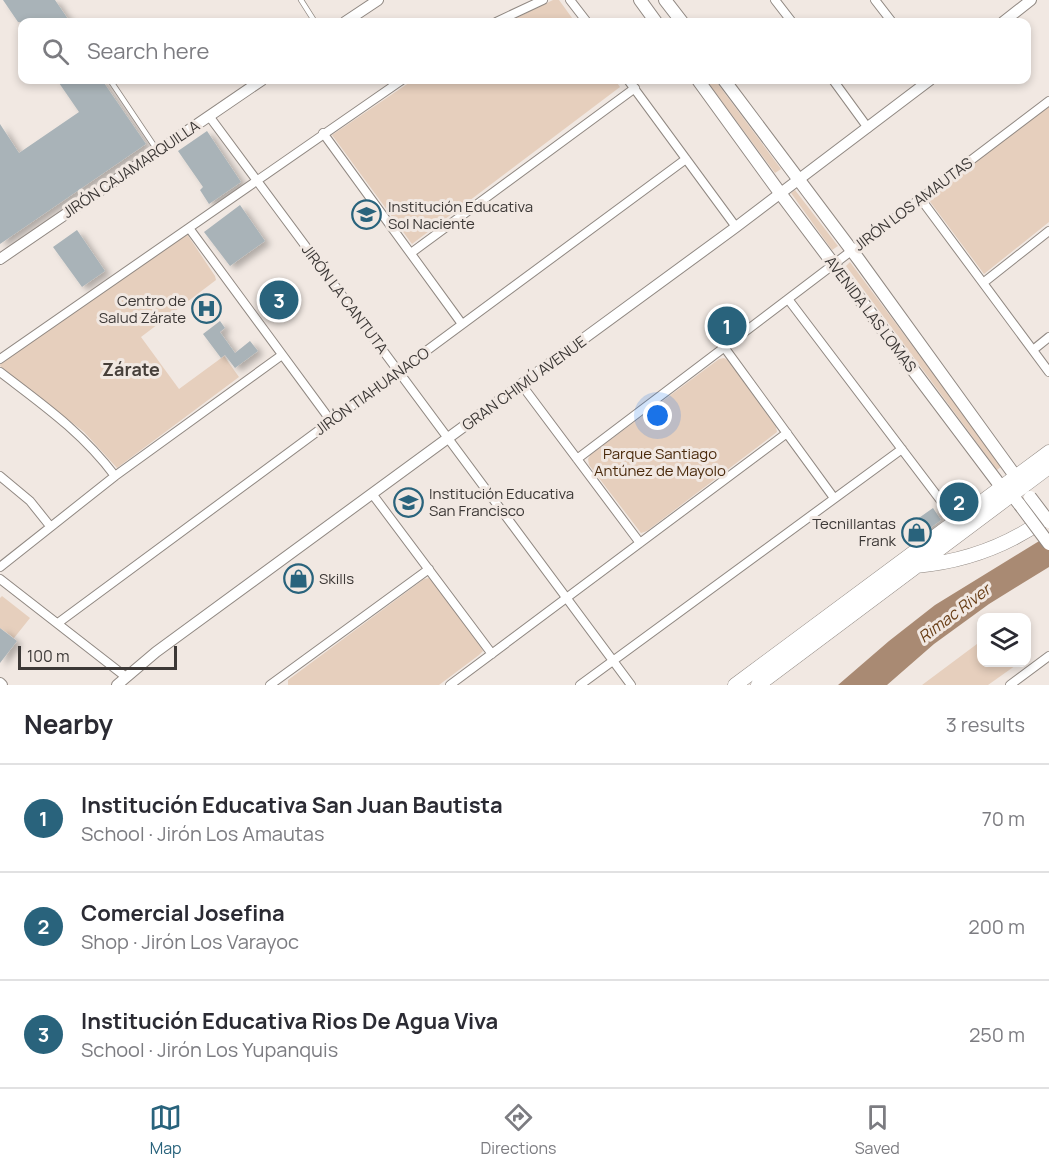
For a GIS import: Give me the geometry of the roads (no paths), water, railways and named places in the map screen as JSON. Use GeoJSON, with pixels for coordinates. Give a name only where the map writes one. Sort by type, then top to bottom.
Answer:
{"type":"FeatureCollection","features":[{"type":"Feature","properties":{"kind":"main road"},"geometry":{"type":"LineString","coordinates":[[640,0],[653,18]]}},
{"type":"Feature","properties":{"kind":"main road"},"geometry":{"type":"LineString","coordinates":[[665,0],[679,18]]}},
{"type":"Feature","properties":{"kind":"main road","name":"AVENIDA LAS LOMAS"},"geometry":{"type":"LineString","coordinates":[[701,84],[834,264],[1018,491],[1049,522]]}},
{"type":"Feature","properties":{"kind":"main road","name":"AVENIDA LAS LOMAS"},"geometry":{"type":"LineString","coordinates":[[727,84],[852,250],[1018,491],[1049,544]]}},
{"type":"Feature","properties":{"kind":"main road"},"geometry":{"type":"LineString","coordinates":[[735,685],[957,522],[1018,491],[1049,452]]}},
{"type":"Feature","properties":{"kind":"main road"},"geometry":{"type":"LineString","coordinates":[[758,685],[1049,467]]}},
{"type":"Feature","properties":{"kind":"main road"},"geometry":{"type":"LineString","coordinates":[[916,566],[942,564],[980,553],[1027,532],[1049,516]]}},
{"type":"Feature","properties":{"kind":"street"},"geometry":{"type":"LineString","coordinates":[[351,18],[378,0]]}},
{"type":"Feature","properties":{"kind":"street"},"geometry":{"type":"LineString","coordinates":[[505,18],[543,0]]}},
{"type":"Feature","properties":{"kind":"street"},"geometry":{"type":"LineString","coordinates":[[570,0],[583,18]]}},
{"type":"Feature","properties":{"kind":"street"},"geometry":{"type":"LineString","coordinates":[[775,0],[789,18]]}},
{"type":"Feature","properties":{"kind":"street"},"geometry":{"type":"LineString","coordinates":[[1007,18],[1031,0]]}},
{"type":"Feature","properties":{"kind":"street"},"geometry":{"type":"LineString","coordinates":[[877,1],[889,18]]}},
{"type":"Feature","properties":{"kind":"street","name":"JIRÓN CAJAMARQUILLA"},"geometry":{"type":"LineString","coordinates":[[0,259],[256,84]]}},
{"type":"Feature","properties":{"kind":"street"},"geometry":{"type":"LineString","coordinates":[[0,359],[396,84]]}},
{"type":"Feature","properties":{"kind":"street"},"geometry":{"type":"LineString","coordinates":[[632,84],[736,227]]}},
{"type":"Feature","properties":{"kind":"street"},"geometry":{"type":"LineString","coordinates":[[836,84],[868,128]]}},
{"type":"Feature","properties":{"kind":"street","name":"GRAN CHIMÚ AVENUE"},"geometry":{"type":"LineString","coordinates":[[117,685],[520,384],[736,227],[925,84]]}},
{"type":"Feature","properties":{"kind":"street"},"geometry":{"type":"LineString","coordinates":[[411,253],[635,88]]}},
{"type":"Feature","properties":{"kind":"street","name":"JIRÓN LOS AMAUTAS"},"geometry":{"type":"LineString","coordinates":[[577,459],[1049,101]]}},
{"type":"Feature","properties":{"kind":"street","name":"JIRÓN LA CANTUTA"},"geometry":{"type":"LineString","coordinates":[[209,116],[631,685]]}},
{"type":"Feature","properties":{"kind":"street"},"geometry":{"type":"LineString","coordinates":[[323,133],[462,324]]}},
{"type":"Feature","properties":{"kind":"street","name":"JIRÓN TIAHUANACO"},"geometry":{"type":"LineString","coordinates":[[58,623],[686,159]]}},
{"type":"Feature","properties":{"kind":"street"},"geometry":{"type":"LineString","coordinates":[[920,198],[1049,372]]}},
{"type":"Feature","properties":{"kind":"street"},"geometry":{"type":"LineString","coordinates":[[189,228],[331,421]]}},
{"type":"Feature","properties":{"kind":"street"},"geometry":{"type":"LineString","coordinates":[[983,283],[1049,231]]}},
{"type":"Feature","properties":{"kind":"street"},"geometry":{"type":"LineString","coordinates":[[788,299],[957,522]]}},
{"type":"Feature","properties":{"kind":"street"},"geometry":{"type":"LineString","coordinates":[[1033,350],[1049,337]]}},
{"type":"Feature","properties":{"kind":"street"},"geometry":{"type":"LineString","coordinates":[[724,347],[834,498]]}},
{"type":"Feature","properties":{"kind":"street"},"geometry":{"type":"LineString","coordinates":[[0,567],[115,476],[282,355]]}},
{"type":"Feature","properties":{"kind":"street"},"geometry":{"type":"LineString","coordinates":[[0,372],[85,439],[115,476]]}},
{"type":"Feature","properties":{"kind":"street"},"geometry":{"type":"LineString","coordinates":[[520,384],[640,543]]}},
{"type":"Feature","properties":{"kind":"street"},"geometry":{"type":"LineString","coordinates":[[450,685],[787,433]]}},
{"type":"Feature","properties":{"kind":"street"},"geometry":{"type":"LineString","coordinates":[[580,685],[902,449]]}},
{"type":"Feature","properties":{"kind":"street"},"geometry":{"type":"LineString","coordinates":[[0,476],[30,501],[50,526]]}},
{"type":"Feature","properties":{"kind":"street"},"geometry":{"type":"LineString","coordinates":[[372,495],[492,654]]}},
{"type":"Feature","properties":{"kind":"street"},"geometry":{"type":"LineString","coordinates":[[276,683],[429,570]]}},
{"type":"Feature","properties":{"kind":"street"},"geometry":{"type":"LineString","coordinates":[[0,579],[126,677]]}},
{"type":"Feature","properties":{"kind":"street"},"geometry":{"type":"LineString","coordinates":[[1010,685],[1049,656]]}},
{"type":"Feature","properties":{"kind":"lane"},"geometry":{"type":"LineString","coordinates":[[301,0],[312,18]]}},
{"type":"Feature","properties":{"kind":"lane"},"geometry":{"type":"LineString","coordinates":[[113,84],[158,151]]}},
{"type":"Feature","properties":{"kind":"water","name":"Rimac River"},"geometry":{"type":"Polygon","coordinates":[[[1049,535],[1049,567],[989,604],[934,644],[887,685],[838,685],[935,605],[1049,535]]]}},
{"type":"Feature","properties":{"kind":"place","name":"Institución Educativa Sol Naciente"},"geometry":{"type":"Point","coordinates":[367,215]}},
{"type":"Feature","properties":{"kind":"place","name":"Institución Educativa Rios De Agua Viva"},"geometry":{"type":"Point","coordinates":[279,300]}},
{"type":"Feature","properties":{"kind":"place","name":"Centro de Salud Zárate"},"geometry":{"type":"Point","coordinates":[207,309]}},
{"type":"Feature","properties":{"kind":"place","name":"Institución Educativa San Juan Bautista"},"geometry":{"type":"Point","coordinates":[727,326]}},
{"type":"Feature","properties":{"kind":"place","name":"Institución Educativa San Francisco"},"geometry":{"type":"Point","coordinates":[408,502]}},
{"type":"Feature","properties":{"kind":"place","name":"Comercial Josefina"},"geometry":{"type":"Point","coordinates":[959,502]}},
{"type":"Feature","properties":{"kind":"place","name":"Tecnillantas Frank"},"geometry":{"type":"Point","coordinates":[917,532]}},
{"type":"Feature","properties":{"kind":"place","name":"Skills"},"geometry":{"type":"Point","coordinates":[298,578]}},
{"type":"Feature","properties":{"kind":"district","name":"Zárate"},"geometry":{"type":"Point","coordinates":[131,369]}},
{"type":"Feature","properties":{"kind":"park label","name":"Parque Santiago Antúnez de Mayolo"},"geometry":{"type":"Point","coordinates":[660,462]}}]}
